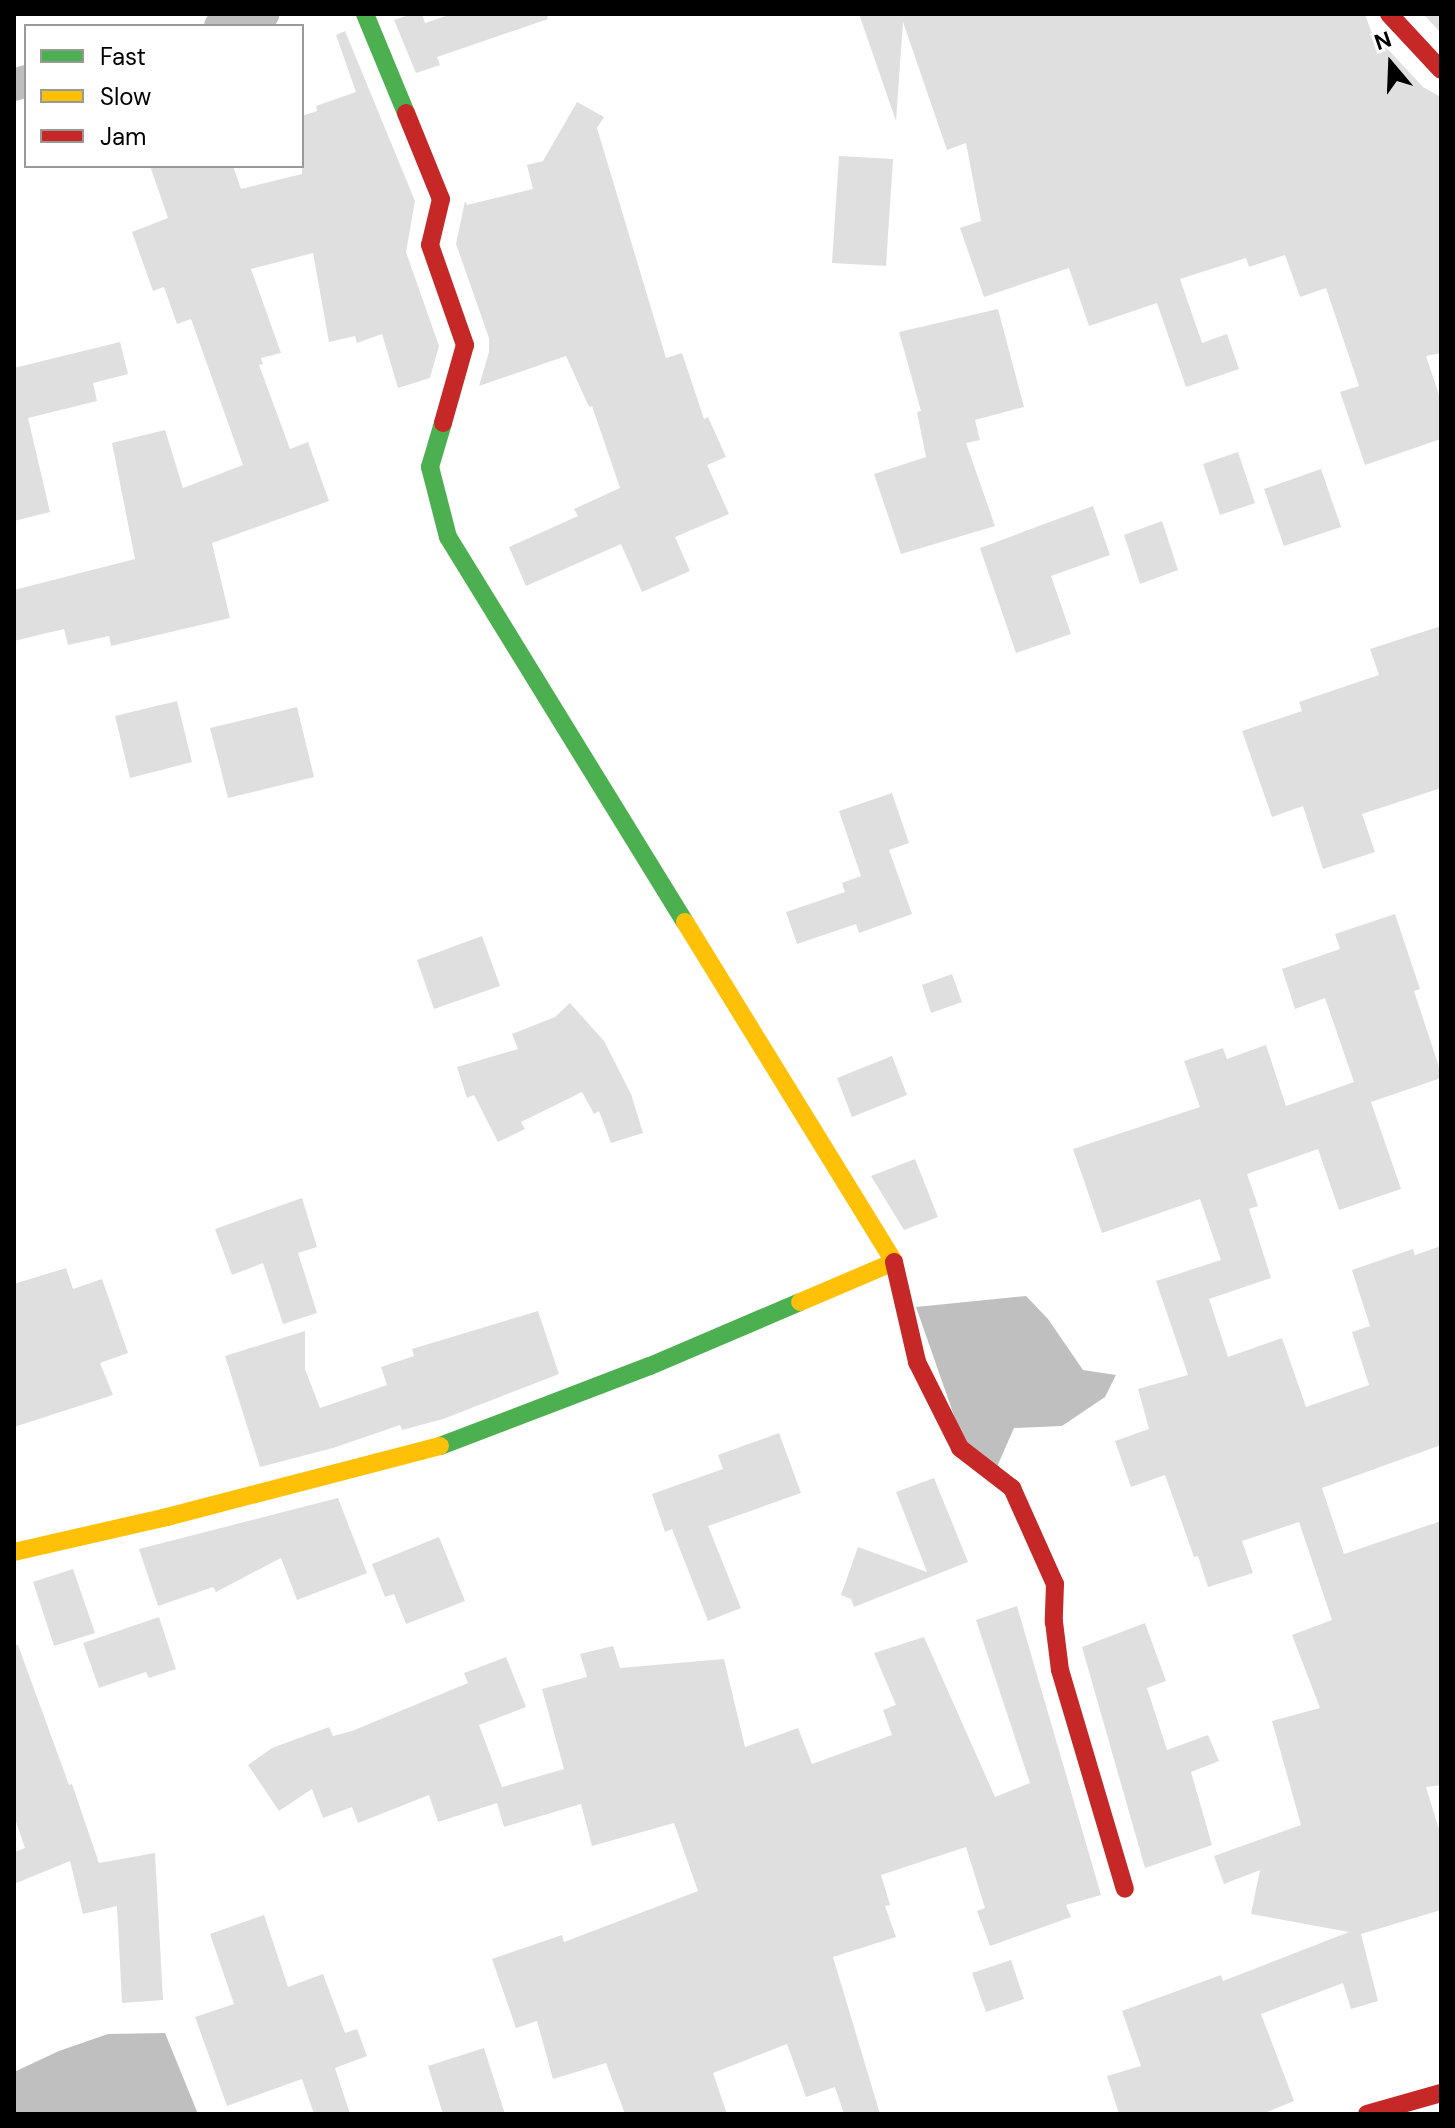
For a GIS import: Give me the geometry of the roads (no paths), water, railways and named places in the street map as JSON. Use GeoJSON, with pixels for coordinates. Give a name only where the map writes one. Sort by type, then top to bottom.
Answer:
{"type":"FeatureCollection","features":[{"type":"Feature","properties":{"kind":"street"},"geometry":{"type":"LineString","coordinates":[[227,24],[263,14]]}},
{"type":"Feature","properties":{"kind":"street"},"geometry":{"type":"LineString","coordinates":[[365,14],[441,199],[430,245],[465,345],[430,467],[448,537],[894,1262],[917,1362],[960,1448],[1012,1488],[1055,1584],[1054,1622],[1060,1670],[1125,1889]]}},
{"type":"Feature","properties":{"kind":"street"},"geometry":{"type":"LineString","coordinates":[[1389,14],[1441,70]]}},
{"type":"Feature","properties":{"kind":"street"},"geometry":{"type":"LineString","coordinates":[[14,1552],[167,1517],[451,1443],[650,1366],[894,1262]]}},
{"type":"Feature","properties":{"kind":"street"},"geometry":{"type":"LineString","coordinates":[[1367,2114],[1441,2093]]}}]}
